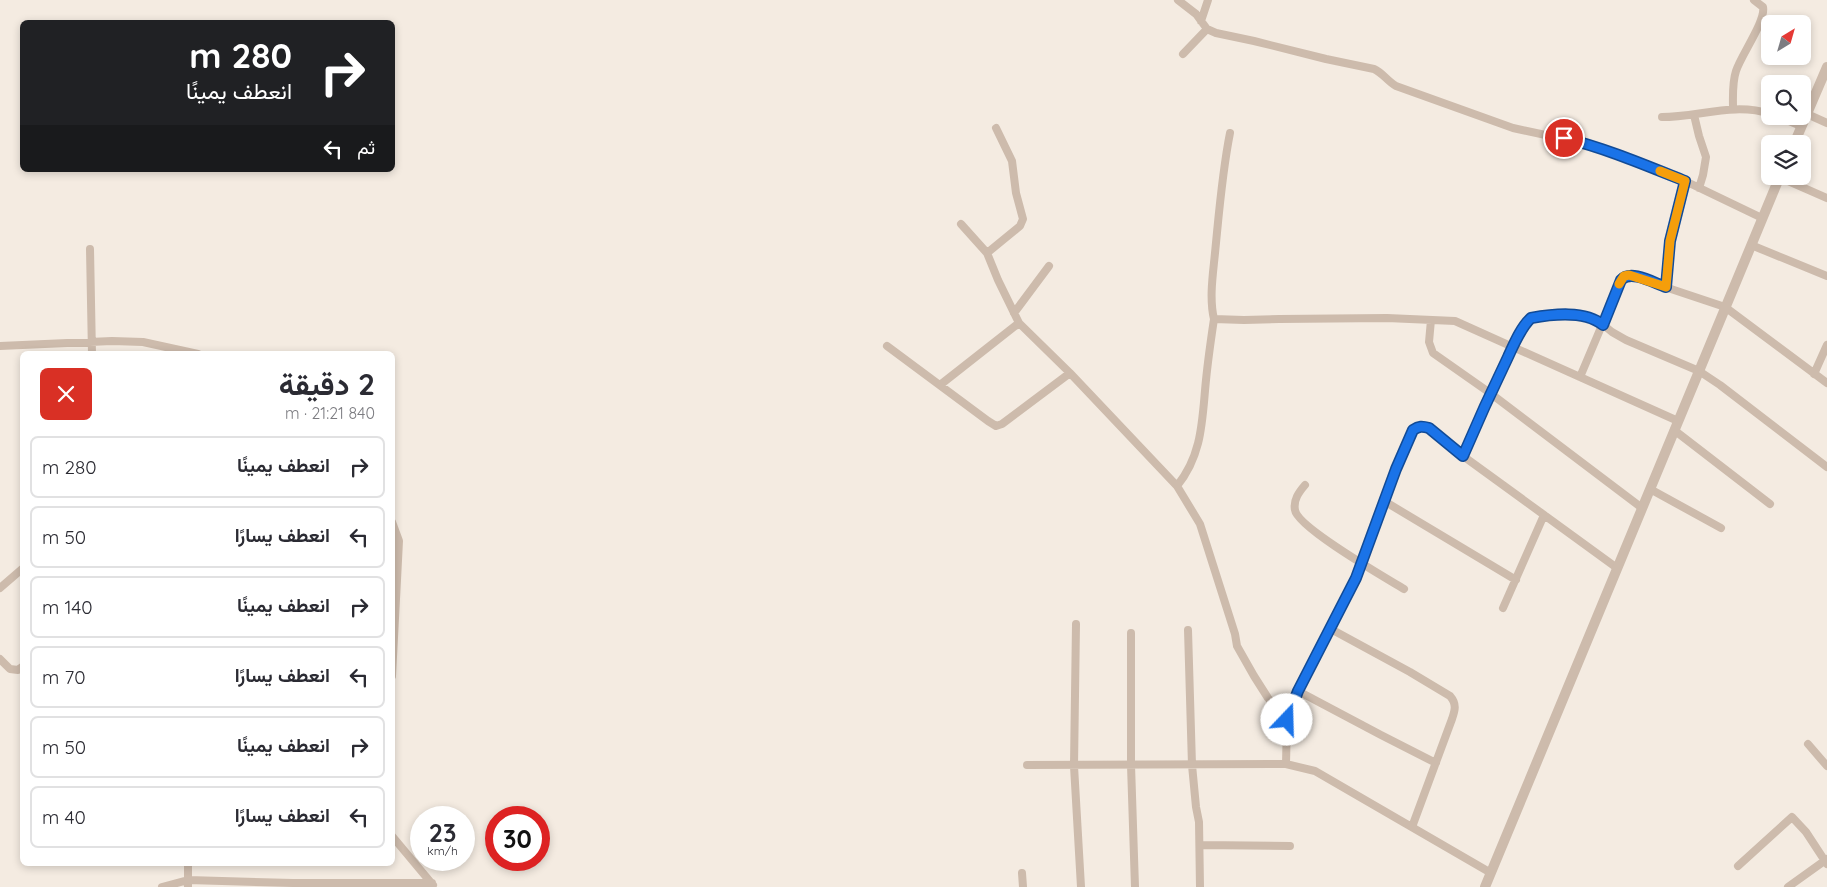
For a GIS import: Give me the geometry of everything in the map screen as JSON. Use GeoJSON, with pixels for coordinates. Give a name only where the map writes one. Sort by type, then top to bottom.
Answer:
{"type":"FeatureCollection","features":[{"type":"Feature","properties":{"kind":"street"},"geometry":{"type":"LineString","coordinates":[[1178,0],[1188,6],[1208,29],[1216,33],[1326,60],[1353,63],[1374,69],[1381,72],[1396,86],[1513,128],[1583,143],[1633,160],[1685,181],[1762,218]]}},
{"type":"Feature","properties":{"kind":"street"},"geometry":{"type":"LineString","coordinates":[[1202,21],[1208,0]]}},
{"type":"Feature","properties":{"kind":"street"},"geometry":{"type":"LineString","coordinates":[[1733,109],[1736,69],[1763,17],[1763,7],[1754,0]]}},
{"type":"Feature","properties":{"kind":"street"},"geometry":{"type":"LineString","coordinates":[[1183,54],[1208,29]]}},
{"type":"Feature","properties":{"kind":"street"},"geometry":{"type":"LineString","coordinates":[[1811,105],[1827,67]]}},
{"type":"Feature","properties":{"kind":"street"},"geometry":{"type":"LineString","coordinates":[[1662,117],[1694,115],[1733,109],[1761,111]]}},
{"type":"Feature","properties":{"kind":"street"},"geometry":{"type":"LineString","coordinates":[[1694,115],[1706,157],[1704,175],[1699,188]]}},
{"type":"Feature","properties":{"kind":"street"},"geometry":{"type":"LineString","coordinates":[[1811,116],[1827,123]]}},
{"type":"Feature","properties":{"kind":"street"},"geometry":{"type":"LineString","coordinates":[[1798,135],[1801,126]]}},
{"type":"Feature","properties":{"kind":"street"},"geometry":{"type":"LineString","coordinates":[[987,253],[1020,226],[1024,219],[1016,193],[1012,161],[996,128]]}},
{"type":"Feature","properties":{"kind":"street"},"geometry":{"type":"LineString","coordinates":[[1178,486],[1186,475],[1200,440],[1204,415],[1214,319],[1211,309],[1214,267],[1224,166],[1230,133]]}},
{"type":"Feature","properties":{"kind":"street"},"geometry":{"type":"LineString","coordinates":[[1666,287],[1670,241],[1685,181]]}},
{"type":"Feature","properties":{"kind":"street"},"geometry":{"type":"LineString","coordinates":[[1485,887],[1776,185]]}},
{"type":"Feature","properties":{"kind":"street"},"geometry":{"type":"LineString","coordinates":[[1798,185],[1827,198]]}},
{"type":"Feature","properties":{"kind":"street"},"geometry":{"type":"LineString","coordinates":[[961,224],[987,253],[1019,323],[1070,373],[1178,486],[1200,524],[1233,627],[1236,646],[1268,698],[1287,720]]}},
{"type":"Feature","properties":{"kind":"street"},"geometry":{"type":"LineString","coordinates":[[1751,244],[1827,276]]}},
{"type":"Feature","properties":{"kind":"street"},"geometry":{"type":"LineString","coordinates":[[90,249],[92,351]]}},
{"type":"Feature","properties":{"kind":"street"},"geometry":{"type":"LineString","coordinates":[[1014,313],[1049,266]]}},
{"type":"Feature","properties":{"kind":"street"},"geometry":{"type":"LineString","coordinates":[[1580,377],[1621,280],[1624,276],[1629,275],[1725,307],[1827,383]]}},
{"type":"Feature","properties":{"kind":"street"},"geometry":{"type":"LineString","coordinates":[[1463,456],[1490,393],[1527,321],[1531,318],[1572,315],[1596,320],[1626,340],[1698,371],[1720,385],[1827,466]]}},
{"type":"Feature","properties":{"kind":"street"},"geometry":{"type":"LineString","coordinates":[[1214,319],[1348,318],[1455,321],[1580,377],[1676,425],[1770,504]]}},
{"type":"Feature","properties":{"kind":"street"},"geometry":{"type":"LineString","coordinates":[[1431,320],[1429,342],[1433,353],[1490,393],[1642,508]]}},
{"type":"Feature","properties":{"kind":"street"},"geometry":{"type":"LineString","coordinates":[[940,385],[1019,323]]}},
{"type":"Feature","properties":{"kind":"street"},"geometry":{"type":"LineString","coordinates":[[0,346],[112,341],[143,342],[184,351]]}},
{"type":"Feature","properties":{"kind":"street"},"geometry":{"type":"LineString","coordinates":[[1814,374],[1827,345]]}},
{"type":"Feature","properties":{"kind":"street"},"geometry":{"type":"LineString","coordinates":[[887,346],[996,426],[1002,424],[1070,373]]}},
{"type":"Feature","properties":{"kind":"street"},"geometry":{"type":"LineString","coordinates":[[1286,764],[1287,720],[1298,691],[1356,578],[1407,440],[1413,430],[1418,427],[1424,426],[1429,428],[1463,456],[1617,568]]}},
{"type":"Feature","properties":{"kind":"street"},"geometry":{"type":"LineString","coordinates":[[1304,485],[1296,497],[1294,510],[1297,514],[1312,529],[1360,563],[1404,589]]}},
{"type":"Feature","properties":{"kind":"street"},"geometry":{"type":"LineString","coordinates":[[1650,489],[1721,528]]}},
{"type":"Feature","properties":{"kind":"street"},"geometry":{"type":"LineString","coordinates":[[1384,501],[1516,580]]}},
{"type":"Feature","properties":{"kind":"street"},"geometry":{"type":"LineString","coordinates":[[1504,608],[1544,515]]}},
{"type":"Feature","properties":{"kind":"street"},"geometry":{"type":"LineString","coordinates":[[395,571],[396,541]]}},
{"type":"Feature","properties":{"kind":"street"},"geometry":{"type":"LineString","coordinates":[[0,588],[20,571]]}},
{"type":"Feature","properties":{"kind":"street"},"geometry":{"type":"LineString","coordinates":[[1076,624],[1074,766],[1081,887]]}},
{"type":"Feature","properties":{"kind":"street"},"geometry":{"type":"LineString","coordinates":[[1329,628],[1410,672],[1450,696],[1455,702],[1456,708],[1412,827]]}},
{"type":"Feature","properties":{"kind":"street"},"geometry":{"type":"LineString","coordinates":[[1188,630],[1192,765],[1199,822],[1200,887]]}},
{"type":"Feature","properties":{"kind":"street"},"geometry":{"type":"LineString","coordinates":[[1131,633],[1131,765],[1135,887]]}},
{"type":"Feature","properties":{"kind":"street"},"geometry":{"type":"LineString","coordinates":[[0,659],[10,669],[20,668]]}},
{"type":"Feature","properties":{"kind":"street"},"geometry":{"type":"LineString","coordinates":[[1298,691],[1436,763]]}},
{"type":"Feature","properties":{"kind":"street"},"geometry":{"type":"LineString","coordinates":[[1808,744],[1827,766]]}},
{"type":"Feature","properties":{"kind":"street"},"geometry":{"type":"LineString","coordinates":[[1027,766],[1286,764],[1315,771],[1491,873]]}},
{"type":"Feature","properties":{"kind":"street"},"geometry":{"type":"LineString","coordinates":[[1738,866],[1792,816],[1806,832],[1826,862],[1788,887]]}},
{"type":"Feature","properties":{"kind":"street"},"geometry":{"type":"LineString","coordinates":[[395,840],[433,885]]}},
{"type":"Feature","properties":{"kind":"street"},"geometry":{"type":"LineString","coordinates":[[1200,844],[1290,846]]}},
{"type":"Feature","properties":{"kind":"street"},"geometry":{"type":"LineString","coordinates":[[188,866],[188,884]]}},
{"type":"Feature","properties":{"kind":"street"},"geometry":{"type":"LineString","coordinates":[[1022,873],[1023,887]]}},
{"type":"Feature","properties":{"kind":"street"},"geometry":{"type":"LineString","coordinates":[[162,887],[188,884],[293,883],[433,885]]}},
{"type":"Feature","properties":{"kind":"slow traffic"},"geometry":{"type":"LineString","coordinates":[[1619,284],[1624,276],[1629,275],[1666,287],[1670,241],[1685,181],[1660,171]]}},
{"type":"Feature","properties":{"kind":"route"},"geometry":{"type":"LineString","coordinates":[[1287,720],[1298,691],[1356,578],[1407,440],[1413,430],[1424,426],[1429,428],[1463,456],[1490,393],[1527,321],[1538,316],[1572,315],[1584,316],[1596,320],[1603,325],[1624,276],[1637,277],[1666,287],[1670,241],[1685,181],[1633,160],[1564,138]]}}]}
